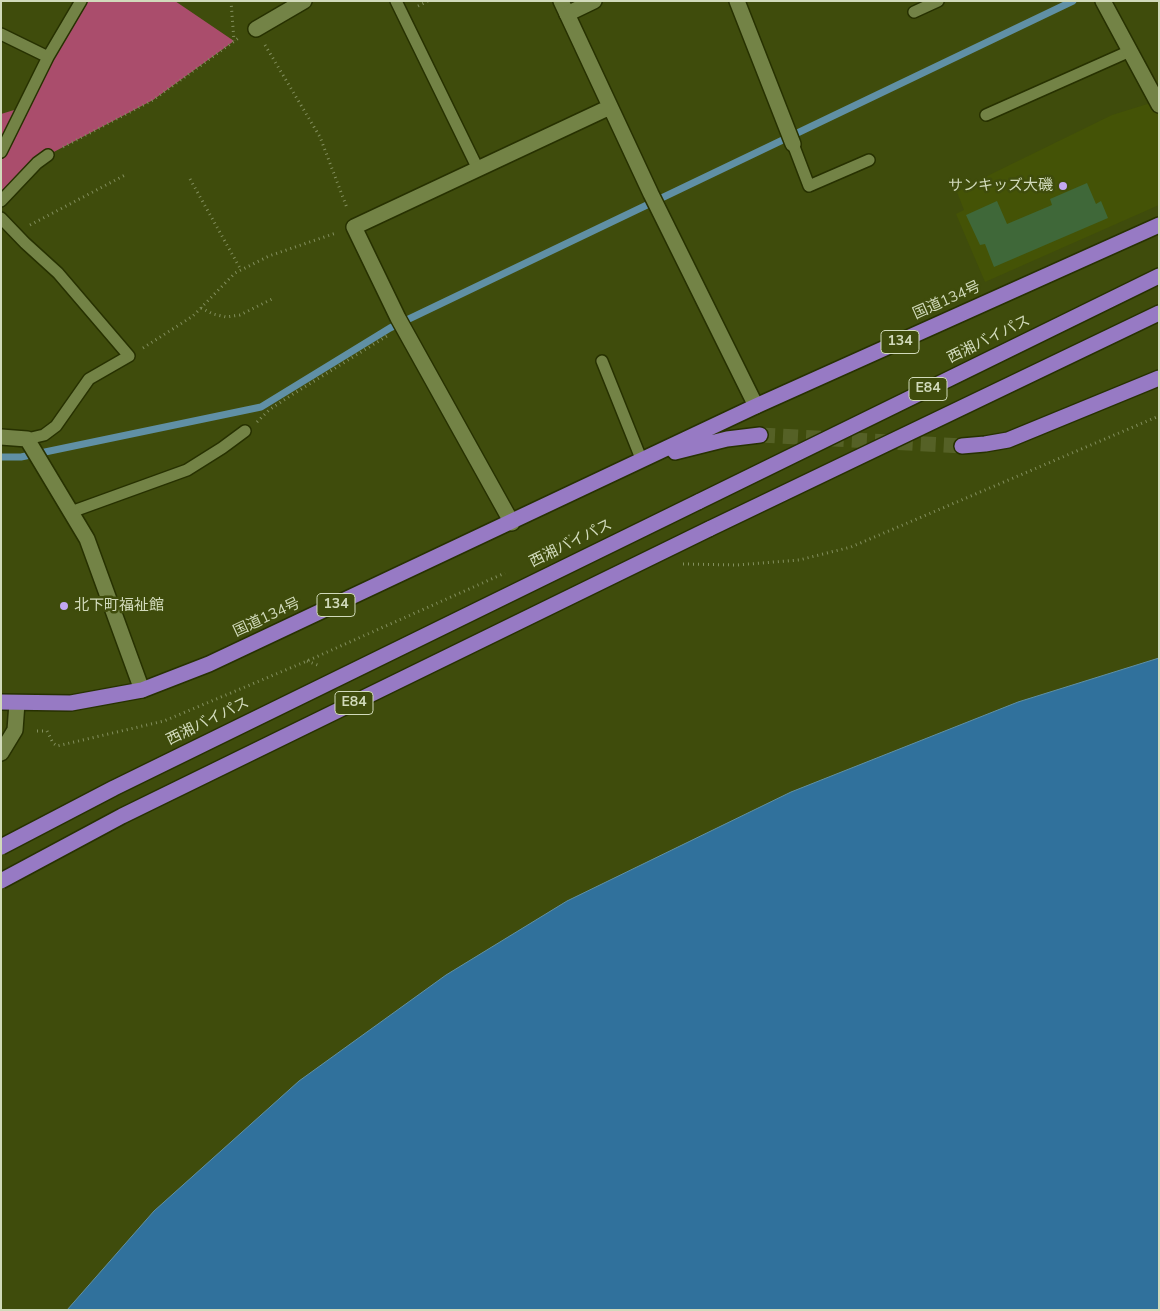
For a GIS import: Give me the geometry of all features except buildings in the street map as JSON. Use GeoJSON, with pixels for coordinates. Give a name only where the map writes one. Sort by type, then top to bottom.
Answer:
{"type":"FeatureCollection","features":[{"type":"Feature","properties":{"kind":"highway","name":"国道134号"},"geometry":{"type":"LineString","coordinates":[[1,702],[71,703],[142,690],[209,664],[756,406],[1159,225]]}},
{"type":"Feature","properties":{"kind":"highway","name":"西湘バイパス"},"geometry":{"type":"LineString","coordinates":[[1,847],[114,788],[1159,276]]}},
{"type":"Feature","properties":{"kind":"highway","name":"E84"},"geometry":{"type":"LineString","coordinates":[[1,881],[122,816],[708,529],[1159,313]]}},
{"type":"Feature","properties":{"kind":"highway"},"geometry":{"type":"LineString","coordinates":[[962,446],[1008,440],[1159,378]]}},
{"type":"Feature","properties":{"kind":"highway","name":"国道134号"},"geometry":{"type":"LineString","coordinates":[[642,461],[727,439],[760,435]]}},
{"type":"Feature","properties":{"kind":"street"},"geometry":{"type":"LineString","coordinates":[[256,29],[304,1]]}},
{"type":"Feature","properties":{"kind":"street"},"geometry":{"type":"LineString","coordinates":[[594,1],[564,8],[651,194],[756,406]]}},
{"type":"Feature","properties":{"kind":"street"},"geometry":{"type":"LineString","coordinates":[[737,1],[791,137]]}},
{"type":"Feature","properties":{"kind":"street"},"geometry":{"type":"LineString","coordinates":[[1110,3],[1130,51],[1159,105]]}},
{"type":"Feature","properties":{"kind":"street"},"geometry":{"type":"LineString","coordinates":[[512,522],[401,323],[354,227],[610,107]]}},
{"type":"Feature","properties":{"kind":"street"},"geometry":{"type":"LineString","coordinates":[[1,437],[32,448],[87,539],[142,690]]}},
{"type":"Feature","properties":{"kind":"street"},"geometry":{"type":"LineString","coordinates":[[1,753],[15,730],[17,703]]}},
{"type":"Feature","properties":{"kind":"lane"},"geometry":{"type":"LineString","coordinates":[[1,152],[48,57],[81,1]]}},
{"type":"Feature","properties":{"kind":"lane"},"geometry":{"type":"LineString","coordinates":[[396,1],[478,169]]}},
{"type":"Feature","properties":{"kind":"lane"},"geometry":{"type":"LineString","coordinates":[[914,12],[938,1]]}},
{"type":"Feature","properties":{"kind":"lane"},"geometry":{"type":"LineString","coordinates":[[1,34],[48,57]]}},
{"type":"Feature","properties":{"kind":"lane"},"geometry":{"type":"LineString","coordinates":[[986,115],[1130,51]]}},
{"type":"Feature","properties":{"kind":"lane"},"geometry":{"type":"LineString","coordinates":[[791,137],[809,186],[869,160]]}},
{"type":"Feature","properties":{"kind":"lane"},"geometry":{"type":"LineString","coordinates":[[1,201],[37,163],[48,155]]}},
{"type":"Feature","properties":{"kind":"lane"},"geometry":{"type":"LineString","coordinates":[[1,218],[15,234],[58,273],[129,356],[89,379],[56,426],[44,434],[32,448]]}},
{"type":"Feature","properties":{"kind":"lane"},"geometry":{"type":"LineString","coordinates":[[602,361],[642,461]]}},
{"type":"Feature","properties":{"kind":"lane"},"geometry":{"type":"LineString","coordinates":[[71,512],[187,470],[245,431]]}},
{"type":"Feature","properties":{"kind":"path"},"geometry":{"type":"LineString","coordinates":[[231,1],[234,41]]}},
{"type":"Feature","properties":{"kind":"path"},"geometry":{"type":"LineString","coordinates":[[48,155],[153,100],[234,41],[256,29],[320,137],[354,227],[269,256],[235,273],[193,316],[129,356]]}},
{"type":"Feature","properties":{"kind":"path"},"geometry":{"type":"LineString","coordinates":[[15,234],[127,174]]}},
{"type":"Feature","properties":{"kind":"path"},"geometry":{"type":"LineString","coordinates":[[190,179],[241,270]]}},
{"type":"Feature","properties":{"kind":"path"},"geometry":{"type":"LineString","coordinates":[[201,308],[213,314],[226,317],[240,315],[272,299]]}},
{"type":"Feature","properties":{"kind":"path"},"geometry":{"type":"LineString","coordinates":[[245,431],[269,410],[401,323]]}},
{"type":"Feature","properties":{"kind":"path"},"geometry":{"type":"LineString","coordinates":[[982,491],[1159,416]]}},
{"type":"Feature","properties":{"kind":"path"},"geometry":{"type":"LineString","coordinates":[[307,661],[321,666]]}},
{"type":"Feature","properties":{"kind":"path"},"geometry":{"type":"LineString","coordinates":[[37,731],[47,731],[53,743],[57,746],[138,728],[190,711]]}},
{"type":"Feature","properties":{"kind":"shaded area"},"geometry":{"type":"Polygon","coordinates":[[[81,1],[175,1],[234,41],[153,100],[48,155],[1,201],[1,114],[24,107],[81,1]]]}},
{"type":"Feature","properties":{"kind":"shaded area","name":"サンキッズ大磯"},"geometry":{"type":"Polygon","coordinates":[[[1157,101],[1159,105],[1159,205],[985,282],[956,214],[964,210],[957,192],[1112,115],[1157,101]]]}},
{"type":"Feature","properties":{"kind":"water"},"geometry":{"type":"Polygon","coordinates":[[[1159,658],[1159,1310],[67,1310],[154,1211],[299,1081],[446,975],[567,901],[791,792],[1018,702],[1159,658]]]}},
{"type":"Feature","properties":{"kind":"waterway"},"geometry":{"type":"LineString","coordinates":[[1,457],[21,457],[261,407],[390,328],[1073,1]]}},
{"type":"Feature","properties":{"kind":"tunnel"},"geometry":{"type":"LineString","coordinates":[[760,435],[962,446]]}},
{"type":"Feature","properties":{"kind":"place","name":"サンキッズ大磯"},"geometry":{"type":"Point","coordinates":[1063,186]}},
{"type":"Feature","properties":{"kind":"place","name":"北下町福祉館"},"geometry":{"type":"Point","coordinates":[64,606]}}]}
